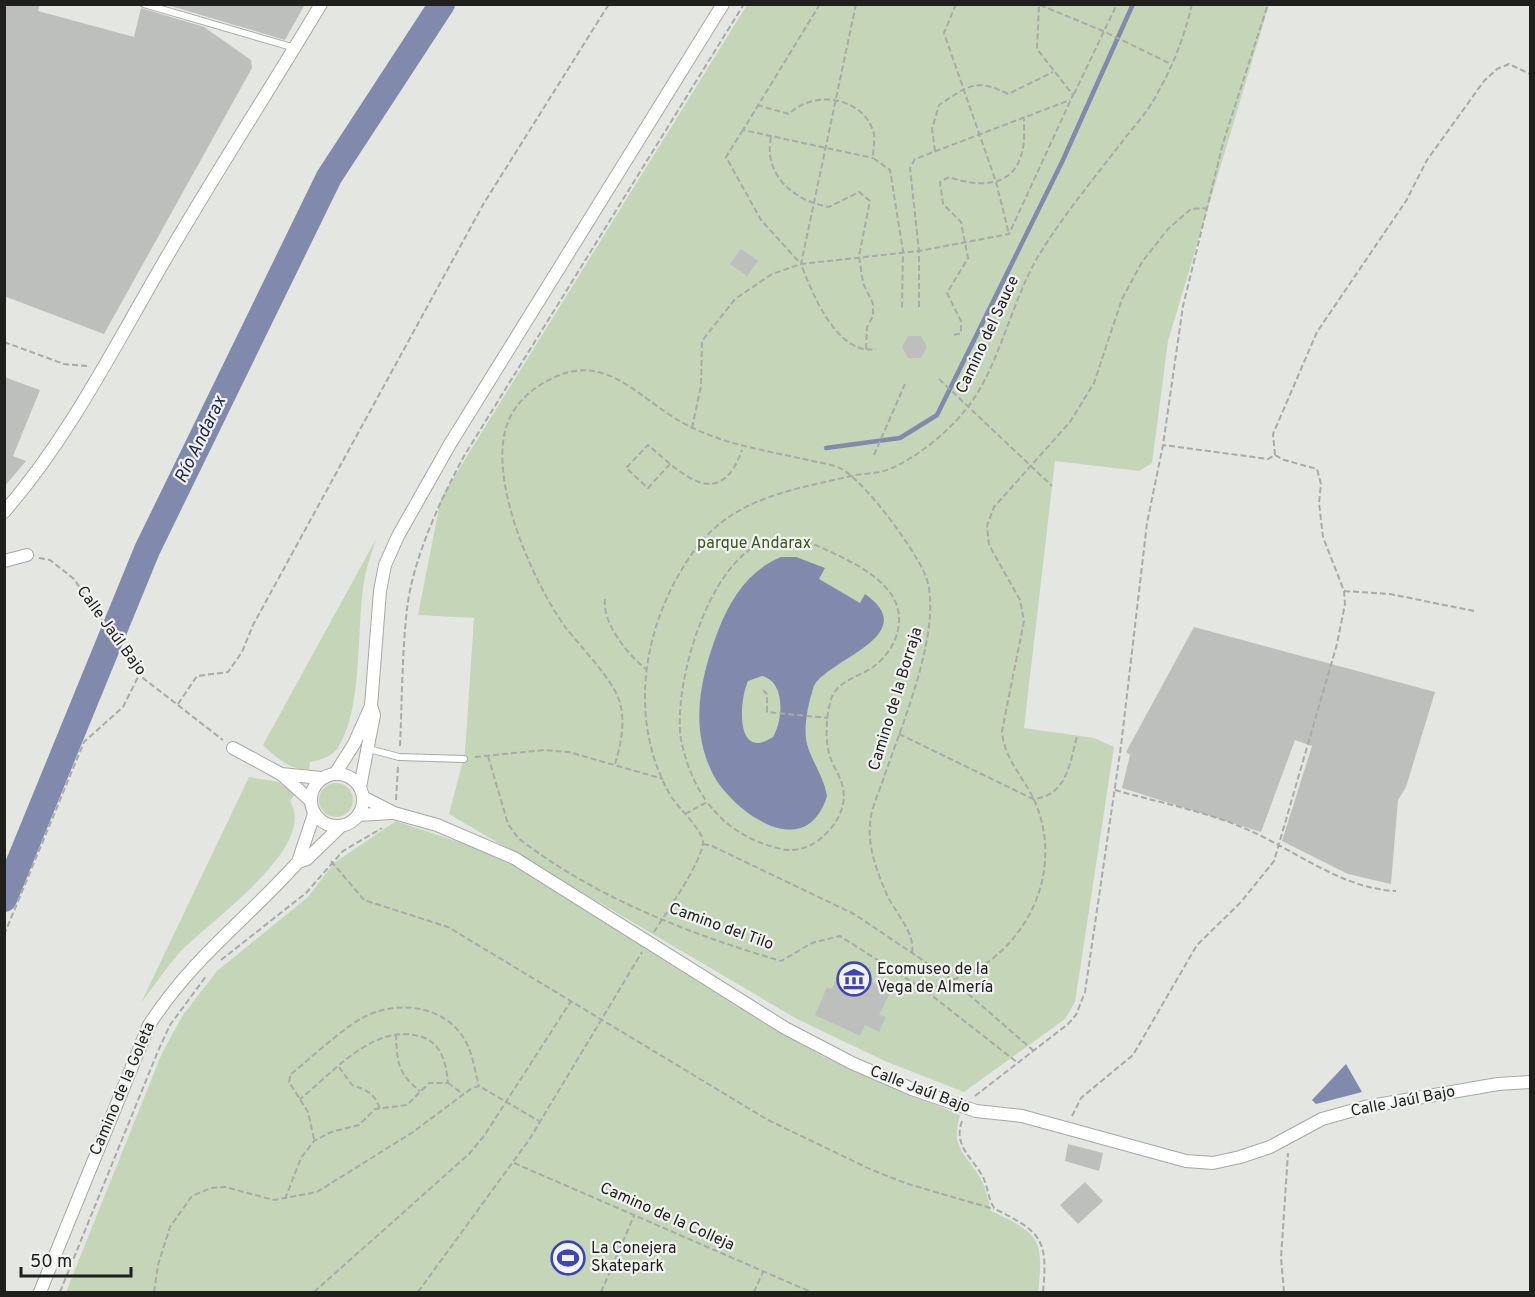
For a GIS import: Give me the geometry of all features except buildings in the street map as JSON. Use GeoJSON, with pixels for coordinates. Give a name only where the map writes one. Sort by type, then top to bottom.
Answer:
{"type":"FeatureCollection","features":[{"type":"Feature","properties":{"kind":"street"},"geometry":{"type":"LineString","coordinates":[[4,512],[58,441],[105,366],[154,278],[321,4]]}},
{"type":"Feature","properties":{"kind":"street"},"geometry":{"type":"LineString","coordinates":[[335,774],[354,744],[371,706],[380,591],[385,565],[398,536],[450,444],[723,4]]}},
{"type":"Feature","properties":{"kind":"street"},"geometry":{"type":"LineString","coordinates":[[4,561],[27,555]]}},
{"type":"Feature","properties":{"kind":"street"},"geometry":{"type":"LineString","coordinates":[[321,778],[313,788],[310,800],[314,814],[321,822],[342,826],[358,815],[374,715],[371,706]]}},
{"type":"Feature","properties":{"kind":"street"},"geometry":{"type":"LineString","coordinates":[[233,748],[281,774],[310,800]]}},
{"type":"Feature","properties":{"kind":"street"},"geometry":{"type":"LineString","coordinates":[[281,774],[321,778],[335,774],[345,775],[361,792]]}},
{"type":"Feature","properties":{"kind":"street","name":"Calle Jaúl Bajo"},"geometry":{"type":"LineString","coordinates":[[361,792],[395,809],[514,858],[813,1044],[902,1085],[966,1108],[1022,1116],[1185,1161],[1213,1163],[1270,1147],[1322,1119],[1365,1107],[1498,1084],[1530,1082]]}},
{"type":"Feature","properties":{"kind":"street","name":"Calle Jaúl Bajo"},"geometry":{"type":"LineString","coordinates":[[358,815],[395,809]]}},
{"type":"Feature","properties":{"kind":"street","name":"Camino de la Goleta"},"geometry":{"type":"LineString","coordinates":[[298,862],[314,814]]}},
{"type":"Feature","properties":{"kind":"street","name":"Camino de la Goleta"},"geometry":{"type":"LineString","coordinates":[[40,1293],[149,1024],[192,967],[298,862],[307,859],[342,826]]}},
{"type":"Feature","properties":{"kind":"lane"},"geometry":{"type":"LineString","coordinates":[[144,4],[295,48]]}},
{"type":"Feature","properties":{"kind":"lane"},"geometry":{"type":"LineString","coordinates":[[369,749],[399,757],[464,759]]}},
{"type":"Feature","properties":{"kind":"path"},"geometry":{"type":"LineString","coordinates":[[178,704],[197,676],[228,672],[242,652],[253,625],[484,203],[609,4]]}},
{"type":"Feature","properties":{"kind":"path"},"geometry":{"type":"LineString","coordinates":[[395,809],[407,609],[413,580],[441,498],[464,456],[744,4]]}},
{"type":"Feature","properties":{"kind":"path"},"geometry":{"type":"LineString","coordinates":[[820,4],[726,157],[761,220],[801,264],[816,304],[845,340],[854,347],[866,351],[876,349]]}},
{"type":"Feature","properties":{"kind":"path"},"geometry":{"type":"LineString","coordinates":[[801,264],[856,4]]}},
{"type":"Feature","properties":{"kind":"path"},"geometry":{"type":"LineString","coordinates":[[957,4],[944,33],[996,182],[1009,234]]}},
{"type":"Feature","properties":{"kind":"path"},"geometry":{"type":"LineString","coordinates":[[1073,95],[1053,72],[1037,48],[1039,4],[1126,41],[1171,64]]}},
{"type":"Feature","properties":{"kind":"path"},"geometry":{"type":"LineString","coordinates":[[1009,234],[1117,4]]}},
{"type":"Feature","properties":{"kind":"path","name":"Camino del Sauce"},"geometry":{"type":"LineString","coordinates":[[703,844],[700,833],[685,815],[663,779],[646,727],[644,691],[646,669],[663,607],[686,562],[709,533],[749,504],[791,488],[890,470],[927,446],[968,407],[989,367],[1038,257],[1156,96],[1186,32],[1192,4]]}},
{"type":"Feature","properties":{"kind":"path"},"geometry":{"type":"LineString","coordinates":[[995,1209],[983,1177],[961,1146],[959,1130],[966,1108],[977,1094],[1035,1052],[1076,1015],[1083,999],[1115,790],[1148,523],[1163,445],[1183,306],[1223,143],[1268,4]]}},
{"type":"Feature","properties":{"kind":"path"},"geometry":{"type":"LineString","coordinates":[[1275,455],[1273,434],[1317,332],[1406,201],[1427,160],[1484,81],[1497,69],[1509,64],[1530,74]]}},
{"type":"Feature","properties":{"kind":"path"},"geometry":{"type":"LineString","coordinates":[[936,151],[932,129],[939,105],[969,86],[985,84],[1008,94],[1053,72]]}},
{"type":"Feature","properties":{"kind":"path"},"geometry":{"type":"LineString","coordinates":[[757,105],[789,114],[796,106],[808,101],[821,98],[837,100],[864,114],[874,134],[873,158]]}},
{"type":"Feature","properties":{"kind":"path"},"geometry":{"type":"LineString","coordinates":[[919,307],[919,251],[910,168],[915,159],[981,136],[1070,100]]}},
{"type":"Feature","properties":{"kind":"path"},"geometry":{"type":"LineString","coordinates":[[954,335],[962,333],[961,321],[948,294],[968,258],[967,242],[961,222],[943,204],[940,182],[949,177],[969,184],[996,182],[1011,173],[1022,154],[1024,119]]}},
{"type":"Feature","properties":{"kind":"path"},"geometry":{"type":"LineString","coordinates":[[743,130],[826,150],[873,158],[890,170],[903,250],[902,309]]}},
{"type":"Feature","properties":{"kind":"path"},"geometry":{"type":"LineString","coordinates":[[771,137],[770,154],[775,172],[783,185],[796,197],[829,207],[859,192],[870,201],[859,256],[863,283],[873,304],[873,316],[867,327],[866,351]]}},
{"type":"Feature","properties":{"kind":"path"},"geometry":{"type":"LineString","coordinates":[[1019,1064],[926,991],[977,969],[994,957],[1018,933],[1032,909],[1043,881],[1046,852],[1033,799],[1007,755],[1002,730],[1024,612],[1016,593],[991,552],[987,527],[999,499],[1070,422],[1094,383],[1122,298],[1142,262],[1168,229],[1191,209],[1207,208]]}},
{"type":"Feature","properties":{"kind":"path"},"geometry":{"type":"LineString","coordinates":[[692,428],[701,386],[702,341],[735,299],[771,274],[801,264],[903,250],[919,251],[1009,234]]}},
{"type":"Feature","properties":{"kind":"path"},"geometry":{"type":"LineString","coordinates":[[4,342],[64,364],[105,366]]}},
{"type":"Feature","properties":{"kind":"path","name":"Camino de la Borraja"},"geometry":{"type":"LineString","coordinates":[[615,764],[621,738],[621,703],[617,693],[553,609],[535,573],[509,497],[502,462],[503,434],[510,417],[530,391],[557,375],[582,371],[617,378],[692,428],[743,446],[841,468],[851,476],[900,533],[923,570],[930,587],[931,625],[899,734],[869,824],[870,842],[884,886],[912,939],[912,953]]}},
{"type":"Feature","properties":{"kind":"path"},"geometry":{"type":"LineString","coordinates":[[939,379],[1030,468],[1052,486]]}},
{"type":"Feature","properties":{"kind":"path"},"geometry":{"type":"LineString","coordinates":[[874,455],[905,384]]}},
{"type":"Feature","properties":{"kind":"path"},"geometry":{"type":"LineString","coordinates":[[1163,445],[1268,459],[1275,455]]}},
{"type":"Feature","properties":{"kind":"path"},"geometry":{"type":"LineString","coordinates":[[670,464],[648,488],[626,468],[645,446],[670,464],[693,482],[717,482],[734,468],[742,450]]}},
{"type":"Feature","properties":{"kind":"path"},"geometry":{"type":"LineString","coordinates":[[1066,1128],[1081,1098],[1133,1055],[1197,945],[1241,902],[1274,861],[1279,846],[1337,644],[1345,604],[1344,591],[1323,537],[1319,502],[1321,484],[1317,469],[1284,460],[1275,455]]}},
{"type":"Feature","properties":{"kind":"path"},"geometry":{"type":"LineString","coordinates":[[800,539],[844,558],[887,588],[900,612],[901,622],[893,645],[874,666],[838,686],[831,698],[828,718],[828,749],[843,784],[842,807],[832,829],[808,848],[787,850],[743,836],[720,818],[707,802],[691,774],[681,739],[681,697],[688,660],[704,612],[721,583],[740,559],[768,540],[800,539]]}},
{"type":"Feature","properties":{"kind":"path","name":"Calle Jaúl Bajo"},"geometry":{"type":"LineString","coordinates":[[27,555],[50,561],[74,579],[140,675],[233,748]]}},
{"type":"Feature","properties":{"kind":"path"},"geometry":{"type":"LineString","coordinates":[[1344,591],[1390,594],[1474,611]]}},
{"type":"Feature","properties":{"kind":"path"},"geometry":{"type":"LineString","coordinates":[[605,599],[605,608],[616,634],[629,653],[646,669]]}},
{"type":"Feature","properties":{"kind":"path"},"geometry":{"type":"LineString","coordinates":[[4,935],[84,741],[123,707],[140,675]]}},
{"type":"Feature","properties":{"kind":"path"},"geometry":{"type":"LineString","coordinates":[[763,690],[767,694],[767,712],[828,718]]}},
{"type":"Feature","properties":{"kind":"path"},"geometry":{"type":"LineString","coordinates":[[899,734],[1033,799],[1048,796],[1061,785],[1069,769],[1077,736]]}},
{"type":"Feature","properties":{"kind":"path"},"geometry":{"type":"LineString","coordinates":[[464,759],[551,750],[578,753],[663,779]]}},
{"type":"Feature","properties":{"kind":"path","name":"Camino del Tilo"},"geometry":{"type":"LineString","coordinates":[[488,756],[508,824],[518,838],[612,897],[726,945],[781,961],[812,944],[840,936],[926,991]]}},
{"type":"Feature","properties":{"kind":"path"},"geometry":{"type":"LineString","coordinates":[[1115,790],[1239,826],[1377,890],[1396,891]]}},
{"type":"Feature","properties":{"kind":"path"},"geometry":{"type":"LineString","coordinates":[[685,815],[707,802]]}},
{"type":"Feature","properties":{"kind":"path"},"geometry":{"type":"LineString","coordinates":[[215,964],[306,893],[331,861],[343,851],[387,825]]}},
{"type":"Feature","properties":{"kind":"path"},"geometry":{"type":"LineString","coordinates":[[418,1293],[513,1163],[663,918],[692,869],[703,844],[712,846],[854,914],[951,980],[1035,1052]]}},
{"type":"Feature","properties":{"kind":"path"},"geometry":{"type":"LineString","coordinates":[[331,861],[364,900],[448,927],[601,1018],[733,1101],[817,1145],[908,1184],[995,1209],[1025,1224],[1040,1239],[1045,1261],[1042,1293]]}},
{"type":"Feature","properties":{"kind":"path"},"geometry":{"type":"LineString","coordinates":[[60,1293],[170,1025],[209,973]]}},
{"type":"Feature","properties":{"kind":"path"},"geometry":{"type":"LineString","coordinates":[[314,1293],[462,1162],[484,1136],[571,1002]]}},
{"type":"Feature","properties":{"kind":"path"},"geometry":{"type":"LineString","coordinates":[[314,1141],[308,1112],[289,1082],[291,1074],[364,1017],[405,1007],[428,1010],[454,1025],[465,1040],[479,1086],[539,1121]]}},
{"type":"Feature","properties":{"kind":"path"},"geometry":{"type":"LineString","coordinates":[[396,1034],[400,1068],[405,1079],[420,1091]]}},
{"type":"Feature","properties":{"kind":"path"},"geometry":{"type":"LineString","coordinates":[[300,1099],[374,1041],[396,1034],[427,1038],[438,1048],[446,1062],[448,1083]]}},
{"type":"Feature","properties":{"kind":"path"},"geometry":{"type":"LineString","coordinates":[[339,1067],[352,1085],[366,1089],[373,1095],[380,1109]]}},
{"type":"Feature","properties":{"kind":"path"},"geometry":{"type":"LineString","coordinates":[[285,1199],[301,1158],[314,1141],[331,1132],[359,1125],[366,1115],[380,1109],[407,1105],[429,1083],[448,1083],[463,1094]]}},
{"type":"Feature","properties":{"kind":"path"},"geometry":{"type":"LineString","coordinates":[[154,1293],[158,1265],[170,1227],[184,1204],[192,1196],[211,1188],[225,1187],[260,1198],[285,1199],[317,1192],[413,1132],[463,1094],[479,1086]]}},
{"type":"Feature","properties":{"kind":"path"},"geometry":{"type":"LineString","coordinates":[[1284,1293],[1281,1258],[1289,1138]]}},
{"type":"Feature","properties":{"kind":"path","name":"Camino de la Colleja"},"geometry":{"type":"LineString","coordinates":[[513,1163],[811,1293]]}},
{"type":"Feature","properties":{"kind":"path"},"geometry":{"type":"LineString","coordinates":[[601,1293],[634,1216]]}},
{"type":"Feature","properties":{"kind":"path"},"geometry":{"type":"LineString","coordinates":[[754,1293],[763,1272]]}},
{"type":"Feature","properties":{"kind":"green space","name":"parque Andarax"},"geometry":{"type":"Polygon","coordinates":[[[747,5],[1269,5],[1168,341],[1152,463],[1139,471],[1055,461],[1024,728],[1094,738],[1114,747],[1075,1002],[1065,1019],[964,1092],[885,1061],[797,1019],[449,814],[465,753],[474,618],[418,615],[441,498],[747,5]]]}},
{"type":"Feature","properties":{"kind":"green space"},"geometry":{"type":"Polygon","coordinates":[[[376,539],[364,582],[358,668],[347,728],[340,744],[331,754],[323,759],[310,762],[309,769],[296,768],[284,762],[263,745],[376,539]]]}},
{"type":"Feature","properties":{"kind":"green space"},"geometry":{"type":"Polygon","coordinates":[[[249,777],[278,782],[295,794],[290,801],[295,819],[289,840],[275,861],[256,882],[180,952],[141,1003],[249,777]]]}},
{"type":"Feature","properties":{"kind":"green space"},"geometry":{"type":"Polygon","coordinates":[[[336,783],[348,788],[353,800],[348,812],[336,817],[324,812],[319,800],[324,788],[336,783]]]}},
{"type":"Feature","properties":{"kind":"green space"},"geometry":{"type":"Polygon","coordinates":[[[396,821],[467,845],[514,866],[824,1057],[960,1115],[957,1126],[958,1143],[983,1183],[991,1211],[1029,1233],[1039,1249],[1038,1292],[66,1292],[162,1053],[183,1015],[217,971],[308,897],[334,863],[396,821]]]}},
{"type":"Feature","properties":{"kind":"water"},"geometry":{"type":"Polygon","coordinates":[[[781,557],[796,557],[825,568],[819,579],[860,603],[865,594],[881,609],[884,623],[877,636],[833,668],[820,679],[813,689],[807,716],[806,738],[827,796],[818,815],[807,825],[793,830],[778,828],[763,822],[748,813],[722,788],[707,761],[700,729],[702,686],[713,644],[723,619],[742,587],[759,570],[781,557]],[[762,676],[748,681],[745,690],[743,726],[746,736],[752,742],[761,743],[773,737],[779,721],[779,693],[770,680],[762,676]]]}},
{"type":"Feature","properties":{"kind":"water"},"geometry":{"type":"Polygon","coordinates":[[[1346,1064],[1362,1092],[1316,1104],[1312,1100],[1346,1064]]]}},
{"type":"Feature","properties":{"kind":"waterway","name":"Río Andarax"},"geometry":{"type":"LineString","coordinates":[[4,899],[147,550],[329,177],[442,4]]}},
{"type":"Feature","properties":{"kind":"waterway"},"geometry":{"type":"LineString","coordinates":[[826,448],[900,438],[937,415],[1062,162],[1133,4]]}},
{"type":"Feature","properties":{"kind":"place","name":"Ecomuseo de la Vega de Almería"},"geometry":{"type":"Point","coordinates":[854,979]}},
{"type":"Feature","properties":{"kind":"place","name":"La Conejera Skatepark"},"geometry":{"type":"Point","coordinates":[568,1258]}}]}
